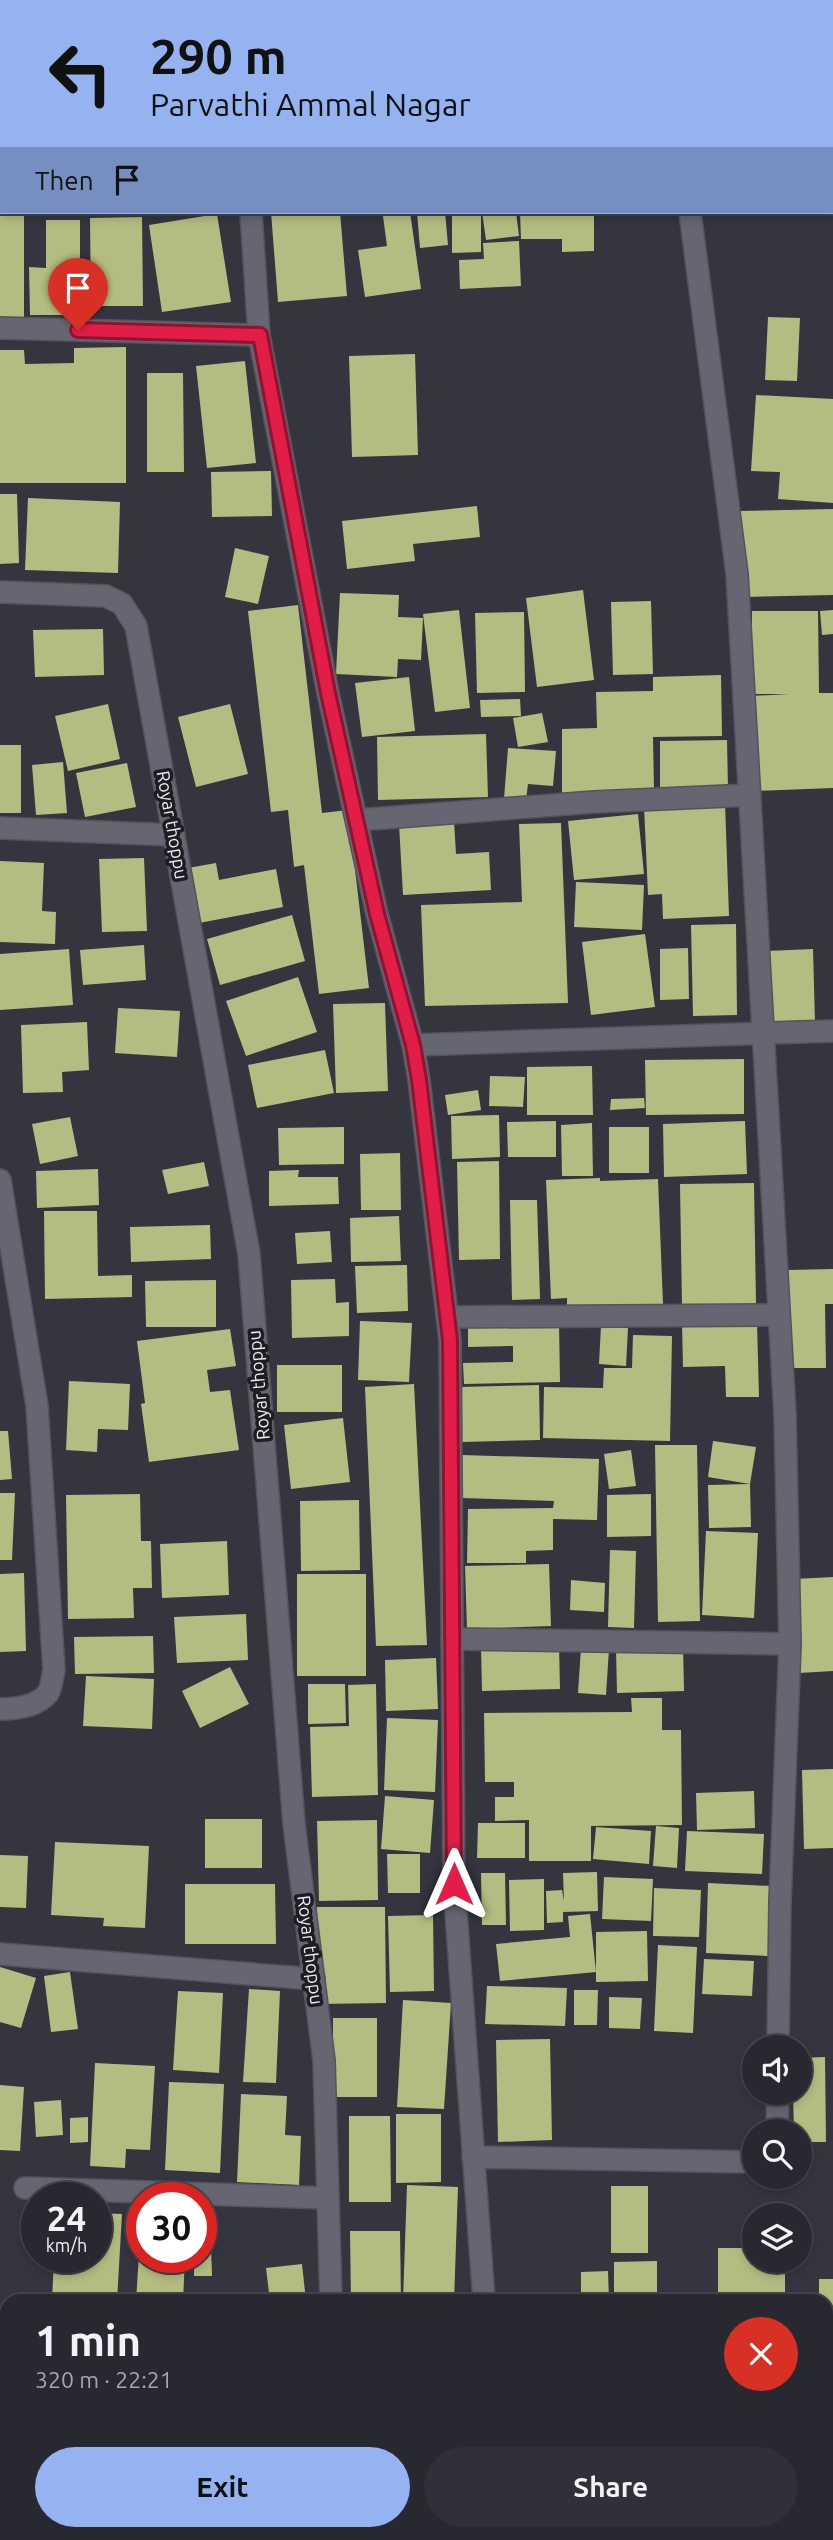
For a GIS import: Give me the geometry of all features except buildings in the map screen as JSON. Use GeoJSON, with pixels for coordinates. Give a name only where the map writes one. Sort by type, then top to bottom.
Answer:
{"type":"FeatureCollection","features":[{"type":"Feature","properties":{"kind":"street"},"geometry":{"type":"LineString","coordinates":[[251,214],[260,335],[328,693],[377,914],[413,1045],[450,1340],[454,1884],[484,2294]]}},
{"type":"Feature","properties":{"kind":"street"},"geometry":{"type":"LineString","coordinates":[[690,214],[737,574],[785,1415],[790,1644],[780,1902],[778,2035]]}},
{"type":"Feature","properties":{"kind":"street"},"geometry":{"type":"LineString","coordinates":[[0,328],[260,335]]}},
{"type":"Feature","properties":{"kind":"street","name":"Royar thoppu"},"geometry":{"type":"LineString","coordinates":[[0,592],[106,596],[122,604],[136,626],[249,1254],[294,1824],[324,2061],[331,2294]]}},
{"type":"Feature","properties":{"kind":"street"},"geometry":{"type":"LineString","coordinates":[[357,820],[594,802],[750,795]]}},
{"type":"Feature","properties":{"kind":"street"},"geometry":{"type":"LineString","coordinates":[[0,828],[174,835]]}},
{"type":"Feature","properties":{"kind":"street"},"geometry":{"type":"LineString","coordinates":[[413,1045],[833,1031]]}},
{"type":"Feature","properties":{"kind":"street"},"geometry":{"type":"LineString","coordinates":[[0,1180],[37,1406],[54,1670],[49,1691],[41,1699],[18,1710],[0,1709]]}},
{"type":"Feature","properties":{"kind":"street"},"geometry":{"type":"LineString","coordinates":[[447,1317],[779,1315]]}},
{"type":"Feature","properties":{"kind":"street"},"geometry":{"type":"LineString","coordinates":[[452,1639],[790,1644]]}},
{"type":"Feature","properties":{"kind":"street"},"geometry":{"type":"LineString","coordinates":[[0,1954],[314,1979]]}},
{"type":"Feature","properties":{"kind":"street"},"geometry":{"type":"LineString","coordinates":[[474,2157],[742,2162]]}},
{"type":"Feature","properties":{"kind":"street"},"geometry":{"type":"LineString","coordinates":[[112,2191],[328,2198]]}},
{"type":"Feature","properties":{"kind":"route"},"geometry":{"type":"LineString","coordinates":[[78,330],[260,335],[328,693],[377,914],[413,1045],[419,1080],[450,1340],[454,1884]]}}]}
